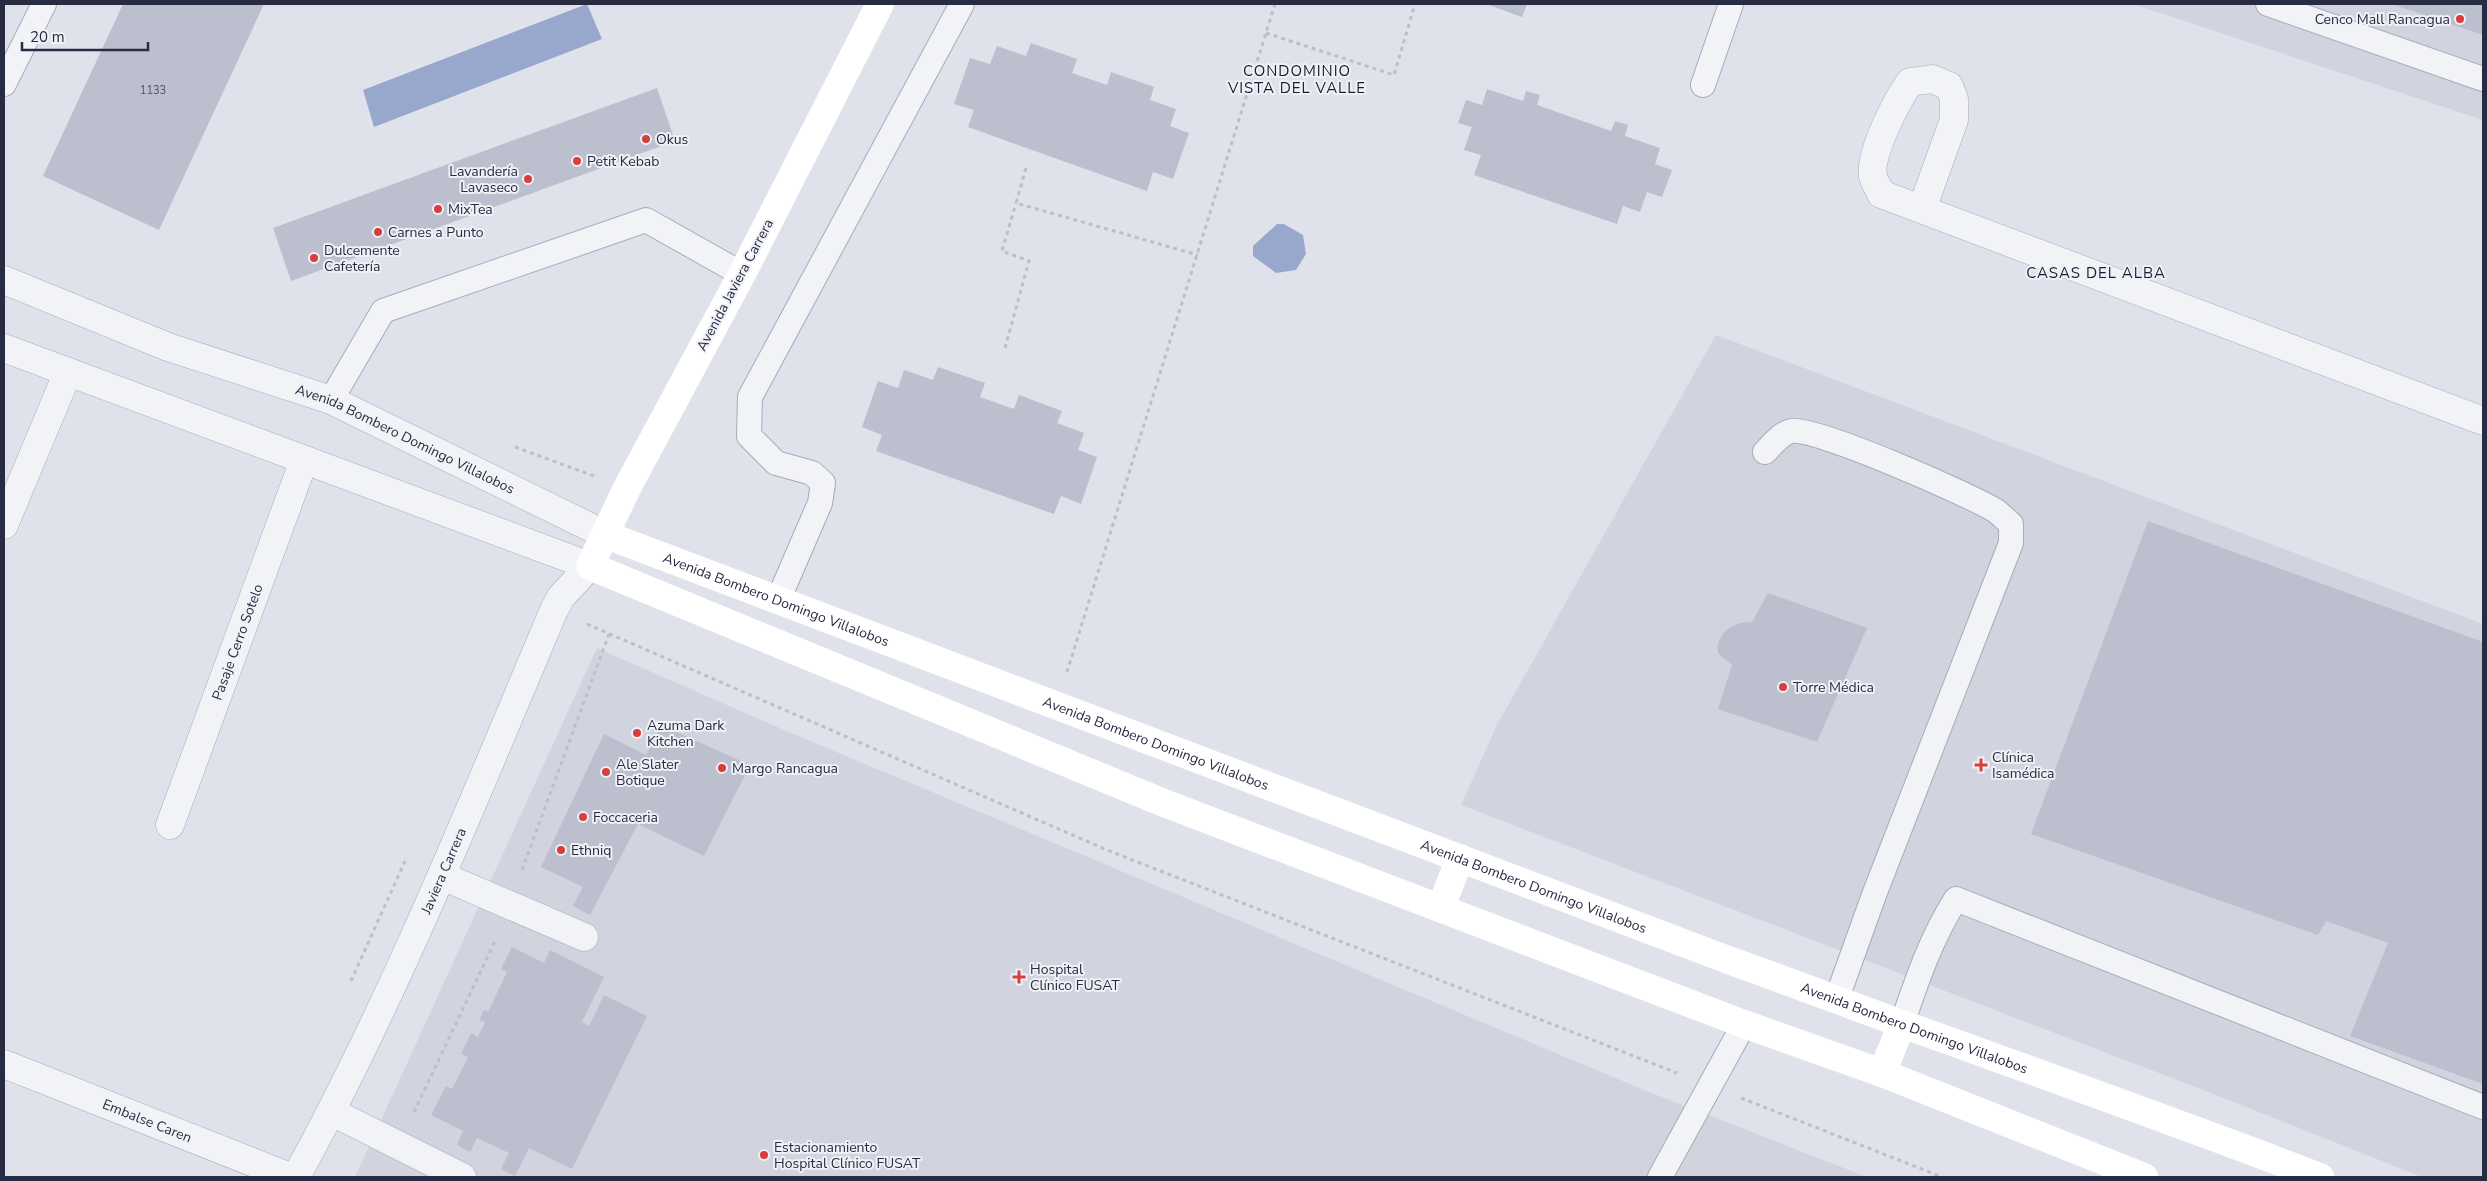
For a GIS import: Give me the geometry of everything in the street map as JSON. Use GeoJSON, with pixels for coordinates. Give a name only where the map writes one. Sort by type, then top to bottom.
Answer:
{"type":"FeatureCollection","features":[{"type":"Feature","properties":{"kind":"main road","name":"Avenida Javiera Carrera"},"geometry":{"type":"LineString","coordinates":[[590,566],[627,488],[742,274],[880,4]]}},
{"type":"Feature","properties":{"kind":"main road","name":"Avenida Bombero Domingo Villalobos"},"geometry":{"type":"LineString","coordinates":[[606,535],[1731,961],[1837,998],[1902,1024],[2320,1177]]}},
{"type":"Feature","properties":{"kind":"main road"},"geometry":{"type":"LineString","coordinates":[[590,566],[1164,803],[1744,1024],[1882,1073],[2144,1177]]}},
{"type":"Feature","properties":{"kind":"main road"},"geometry":{"type":"LineString","coordinates":[[1441,908],[1460,858]]}},
{"type":"Feature","properties":{"kind":"main road"},"geometry":{"type":"LineString","coordinates":[[1882,1073],[1902,1024]]}},
{"type":"Feature","properties":{"kind":"street"},"geometry":{"type":"LineString","coordinates":[[1922,209],[2483,421]]}},
{"type":"Feature","properties":{"kind":"street","name":"Avenida Bombero Domingo Villalobos"},"geometry":{"type":"LineString","coordinates":[[4,280],[168,347],[331,400],[606,535]]}},
{"type":"Feature","properties":{"kind":"street"},"geometry":{"type":"LineString","coordinates":[[4,348],[590,566]]}},
{"type":"Feature","properties":{"kind":"street"},"geometry":{"type":"LineString","coordinates":[[4,525],[68,372]]}},
{"type":"Feature","properties":{"kind":"street","name":"Pasaje Cerro Sotelo"},"geometry":{"type":"LineString","coordinates":[[170,825],[304,460]]}},
{"type":"Feature","properties":{"kind":"street","name":"Javiera Carrera"},"geometry":{"type":"LineString","coordinates":[[296,1177],[332,1112],[442,876],[554,610],[561,597],[590,566]]}},
{"type":"Feature","properties":{"kind":"street"},"geometry":{"type":"LineString","coordinates":[[442,876],[584,937]]}},
{"type":"Feature","properties":{"kind":"street","name":"Embalse Caren"},"geometry":{"type":"LineString","coordinates":[[4,1064],[290,1177]]}},
{"type":"Feature","properties":{"kind":"street"},"geometry":{"type":"LineString","coordinates":[[332,1112],[462,1177]]}},
{"type":"Feature","properties":{"kind":"lane"},"geometry":{"type":"LineString","coordinates":[[4,84],[44,4]]}},
{"type":"Feature","properties":{"kind":"lane"},"geometry":{"type":"LineString","coordinates":[[778,600],[820,503],[823,483],[812,473],[776,463],[749,436],[750,397],[962,4]]}},
{"type":"Feature","properties":{"kind":"lane"},"geometry":{"type":"LineString","coordinates":[[1703,85],[1731,4]]}},
{"type":"Feature","properties":{"kind":"lane"},"geometry":{"type":"LineString","coordinates":[[2268,4],[2483,79]]}},
{"type":"Feature","properties":{"kind":"lane"},"geometry":{"type":"LineString","coordinates":[[331,400],[383,311],[646,220],[742,274]]}},
{"type":"Feature","properties":{"kind":"lane"},"geometry":{"type":"LineString","coordinates":[[1765,452],[1779,438],[1792,430],[1818,434],[1945,486],[1997,512],[2010,524],[2011,543],[1874,895],[1837,998]]}},
{"type":"Feature","properties":{"kind":"lane"},"geometry":{"type":"LineString","coordinates":[[1902,1024],[1928,950],[1939,925],[1956,899],[2483,1107]]}},
{"type":"Feature","properties":{"kind":"lane"},"geometry":{"type":"LineString","coordinates":[[1660,1177],[1744,1024]]}},
{"type":"Feature","properties":{"kind":"path"},"geometry":{"type":"LineString","coordinates":[[1056,706],[1275,4]]}},
{"type":"Feature","properties":{"kind":"path"},"geometry":{"type":"LineString","coordinates":[[1266,33],[1394,75],[1415,4]]}},
{"type":"Feature","properties":{"kind":"path"},"geometry":{"type":"LineString","coordinates":[[1006,348],[1029,261],[1002,250],[1026,168]]}},
{"type":"Feature","properties":{"kind":"path"},"geometry":{"type":"LineString","coordinates":[[1016,203],[1198,255]]}},
{"type":"Feature","properties":{"kind":"path"},"geometry":{"type":"LineString","coordinates":[[554,610],[1107,850],[1942,1177]]}},
{"type":"Feature","properties":{"kind":"path"},"geometry":{"type":"LineString","coordinates":[[348,989],[409,853]]}},
{"type":"Feature","properties":{"kind":"shaded area"},"geometry":{"type":"Polygon","coordinates":[[[2133,4],[2483,4],[2483,120],[2133,4]]]}},
{"type":"Feature","properties":{"kind":"shaded area","name":"Clínica Isamédica"},"geometry":{"type":"Polygon","coordinates":[[[1716,335],[2483,624],[2483,1177],[2422,1177],[2224,1098],[1461,805],[1497,725],[1716,335]]]}},
{"type":"Feature","properties":{"kind":"shaded area","name":"Hospital Clínico FUSAT"},"geometry":{"type":"Polygon","coordinates":[[[597,648],[784,730],[1649,1092],[1867,1177],[355,1177],[597,648]]]}},
{"type":"Feature","properties":{"kind":"water"},"geometry":{"type":"Polygon","coordinates":[[[587,4],[602,39],[374,127],[363,90],[587,4]]]}},
{"type":"Feature","properties":{"kind":"water"},"geometry":{"type":"Polygon","coordinates":[[[1277,224],[1284,224],[1303,235],[1306,254],[1296,270],[1276,273],[1253,256],[1253,246],[1277,224]]]}},
{"type":"Feature","properties":{"kind":"building"},"geometry":{"type":"Polygon","coordinates":[[[123,4],[264,4],[159,230],[43,176],[123,4]]]}},
{"type":"Feature","properties":{"kind":"building"},"geometry":{"type":"Polygon","coordinates":[[[1486,4],[1527,4],[1522,17],[1486,4]]]}},
{"type":"Feature","properties":{"kind":"building","name":"Cenco Mall Rancagua"},"geometry":{"type":"Polygon","coordinates":[[[2392,4],[2483,4],[2483,35],[2392,4]]]}},
{"type":"Feature","properties":{"kind":"building"},"geometry":{"type":"Polygon","coordinates":[[[1031,43],[1077,59],[1072,73],[1107,85],[1111,72],[1154,87],[1150,100],[1176,109],[1170,126],[1189,133],[1173,179],[1153,172],[1147,191],[968,127],[974,110],[954,104],[970,58],[990,64],[997,46],[1026,56],[1031,43]]]}},
{"type":"Feature","properties":{"kind":"building"},"geometry":{"type":"Polygon","coordinates":[[[657,88],[675,141],[291,281],[273,228],[657,88]]]}},
{"type":"Feature","properties":{"kind":"building"},"geometry":{"type":"Polygon","coordinates":[[[1487,89],[1523,101],[1526,91],[1540,95],[1537,105],[1611,131],[1615,121],[1628,125],[1625,136],[1660,148],[1655,164],[1672,170],[1662,197],[1647,192],[1640,212],[1623,206],[1617,224],[1474,175],[1481,155],[1464,150],[1472,127],[1458,123],[1466,100],[1482,105],[1487,89]]]}},
{"type":"Feature","properties":{"kind":"building"},"geometry":{"type":"Polygon","coordinates":[[[938,367],[985,383],[980,397],[1014,409],[1019,395],[1062,411],[1057,423],[1084,433],[1078,450],[1097,457],[1081,504],[1061,496],[1054,514],[876,451],[882,435],[862,427],[878,381],[898,388],[904,370],[933,380],[938,367]]]}},
{"type":"Feature","properties":{"kind":"building"},"geometry":{"type":"Polygon","coordinates":[[[2148,521],[2483,642],[2483,1084],[2350,1036],[2388,943],[2326,921],[2318,935],[2031,834],[2148,521]]]}},
{"type":"Feature","properties":{"kind":"building","name":"Torre Médica"},"geometry":{"type":"Polygon","coordinates":[[[1768,593],[1867,628],[1817,742],[1718,709],[1732,665],[1718,653],[1717,646],[1723,633],[1731,627],[1740,623],[1752,622],[1768,593]]]}},
{"type":"Feature","properties":{"kind":"building"},"geometry":{"type":"Polygon","coordinates":[[[661,725],[750,765],[704,856],[638,824],[590,915],[573,906],[583,887],[541,867],[604,734],[646,755],[661,725]]]}},
{"type":"Feature","properties":{"kind":"building"},"geometry":{"type":"Polygon","coordinates":[[[512,947],[544,963],[550,950],[604,977],[582,1022],[589,1026],[604,995],[647,1016],[572,1169],[529,1148],[515,1176],[501,1169],[509,1153],[477,1138],[470,1152],[457,1145],[463,1131],[431,1115],[446,1086],[452,1089],[468,1057],[461,1054],[471,1033],[478,1037],[485,1022],[479,1020],[484,1010],[488,1012],[507,972],[501,969],[512,947]]]}},
{"type":"Feature","properties":{"kind":"place","name":"Cenco Mall Rancagua"},"geometry":{"type":"Point","coordinates":[2460,19]}},
{"type":"Feature","properties":{"kind":"place","name":"Okus"},"geometry":{"type":"Point","coordinates":[646,139]}},
{"type":"Feature","properties":{"kind":"place","name":"Petit Kebab"},"geometry":{"type":"Point","coordinates":[577,161]}},
{"type":"Feature","properties":{"kind":"place","name":"Lavandería Lavaseco"},"geometry":{"type":"Point","coordinates":[528,179]}},
{"type":"Feature","properties":{"kind":"place","name":"MixTea"},"geometry":{"type":"Point","coordinates":[438,209]}},
{"type":"Feature","properties":{"kind":"place","name":"Carnes a Punto"},"geometry":{"type":"Point","coordinates":[378,232]}},
{"type":"Feature","properties":{"kind":"place","name":"Dulcemente Cafetería"},"geometry":{"type":"Point","coordinates":[314,258]}},
{"type":"Feature","properties":{"kind":"place","name":"Torre Médica"},"geometry":{"type":"Point","coordinates":[1783,687]}},
{"type":"Feature","properties":{"kind":"place","name":"Azuma Dark Kitchen"},"geometry":{"type":"Point","coordinates":[637,733]}},
{"type":"Feature","properties":{"kind":"place","name":"Clínica Isamédica"},"geometry":{"type":"Point","coordinates":[1981,765]}},
{"type":"Feature","properties":{"kind":"place","name":"Margo Rancagua"},"geometry":{"type":"Point","coordinates":[722,768]}},
{"type":"Feature","properties":{"kind":"place","name":"Ale Slater Botique"},"geometry":{"type":"Point","coordinates":[606,772]}},
{"type":"Feature","properties":{"kind":"place","name":"Foccaceria"},"geometry":{"type":"Point","coordinates":[583,817]}},
{"type":"Feature","properties":{"kind":"place","name":"Ethniq"},"geometry":{"type":"Point","coordinates":[561,850]}},
{"type":"Feature","properties":{"kind":"place","name":"Hospital Clínico FUSAT"},"geometry":{"type":"Point","coordinates":[1019,977]}},
{"type":"Feature","properties":{"kind":"place","name":"Estacionamiento Hospital Clínico FUSAT"},"geometry":{"type":"Point","coordinates":[764,1155]}},
{"type":"Feature","properties":{"kind":"district","name":"CONDOMINIO VISTA DEL VALLE"},"geometry":{"type":"Point","coordinates":[1297,80]}},
{"type":"Feature","properties":{"kind":"district","name":"CASAS DEL ALBA"},"geometry":{"type":"Point","coordinates":[2096,273]}}]}
